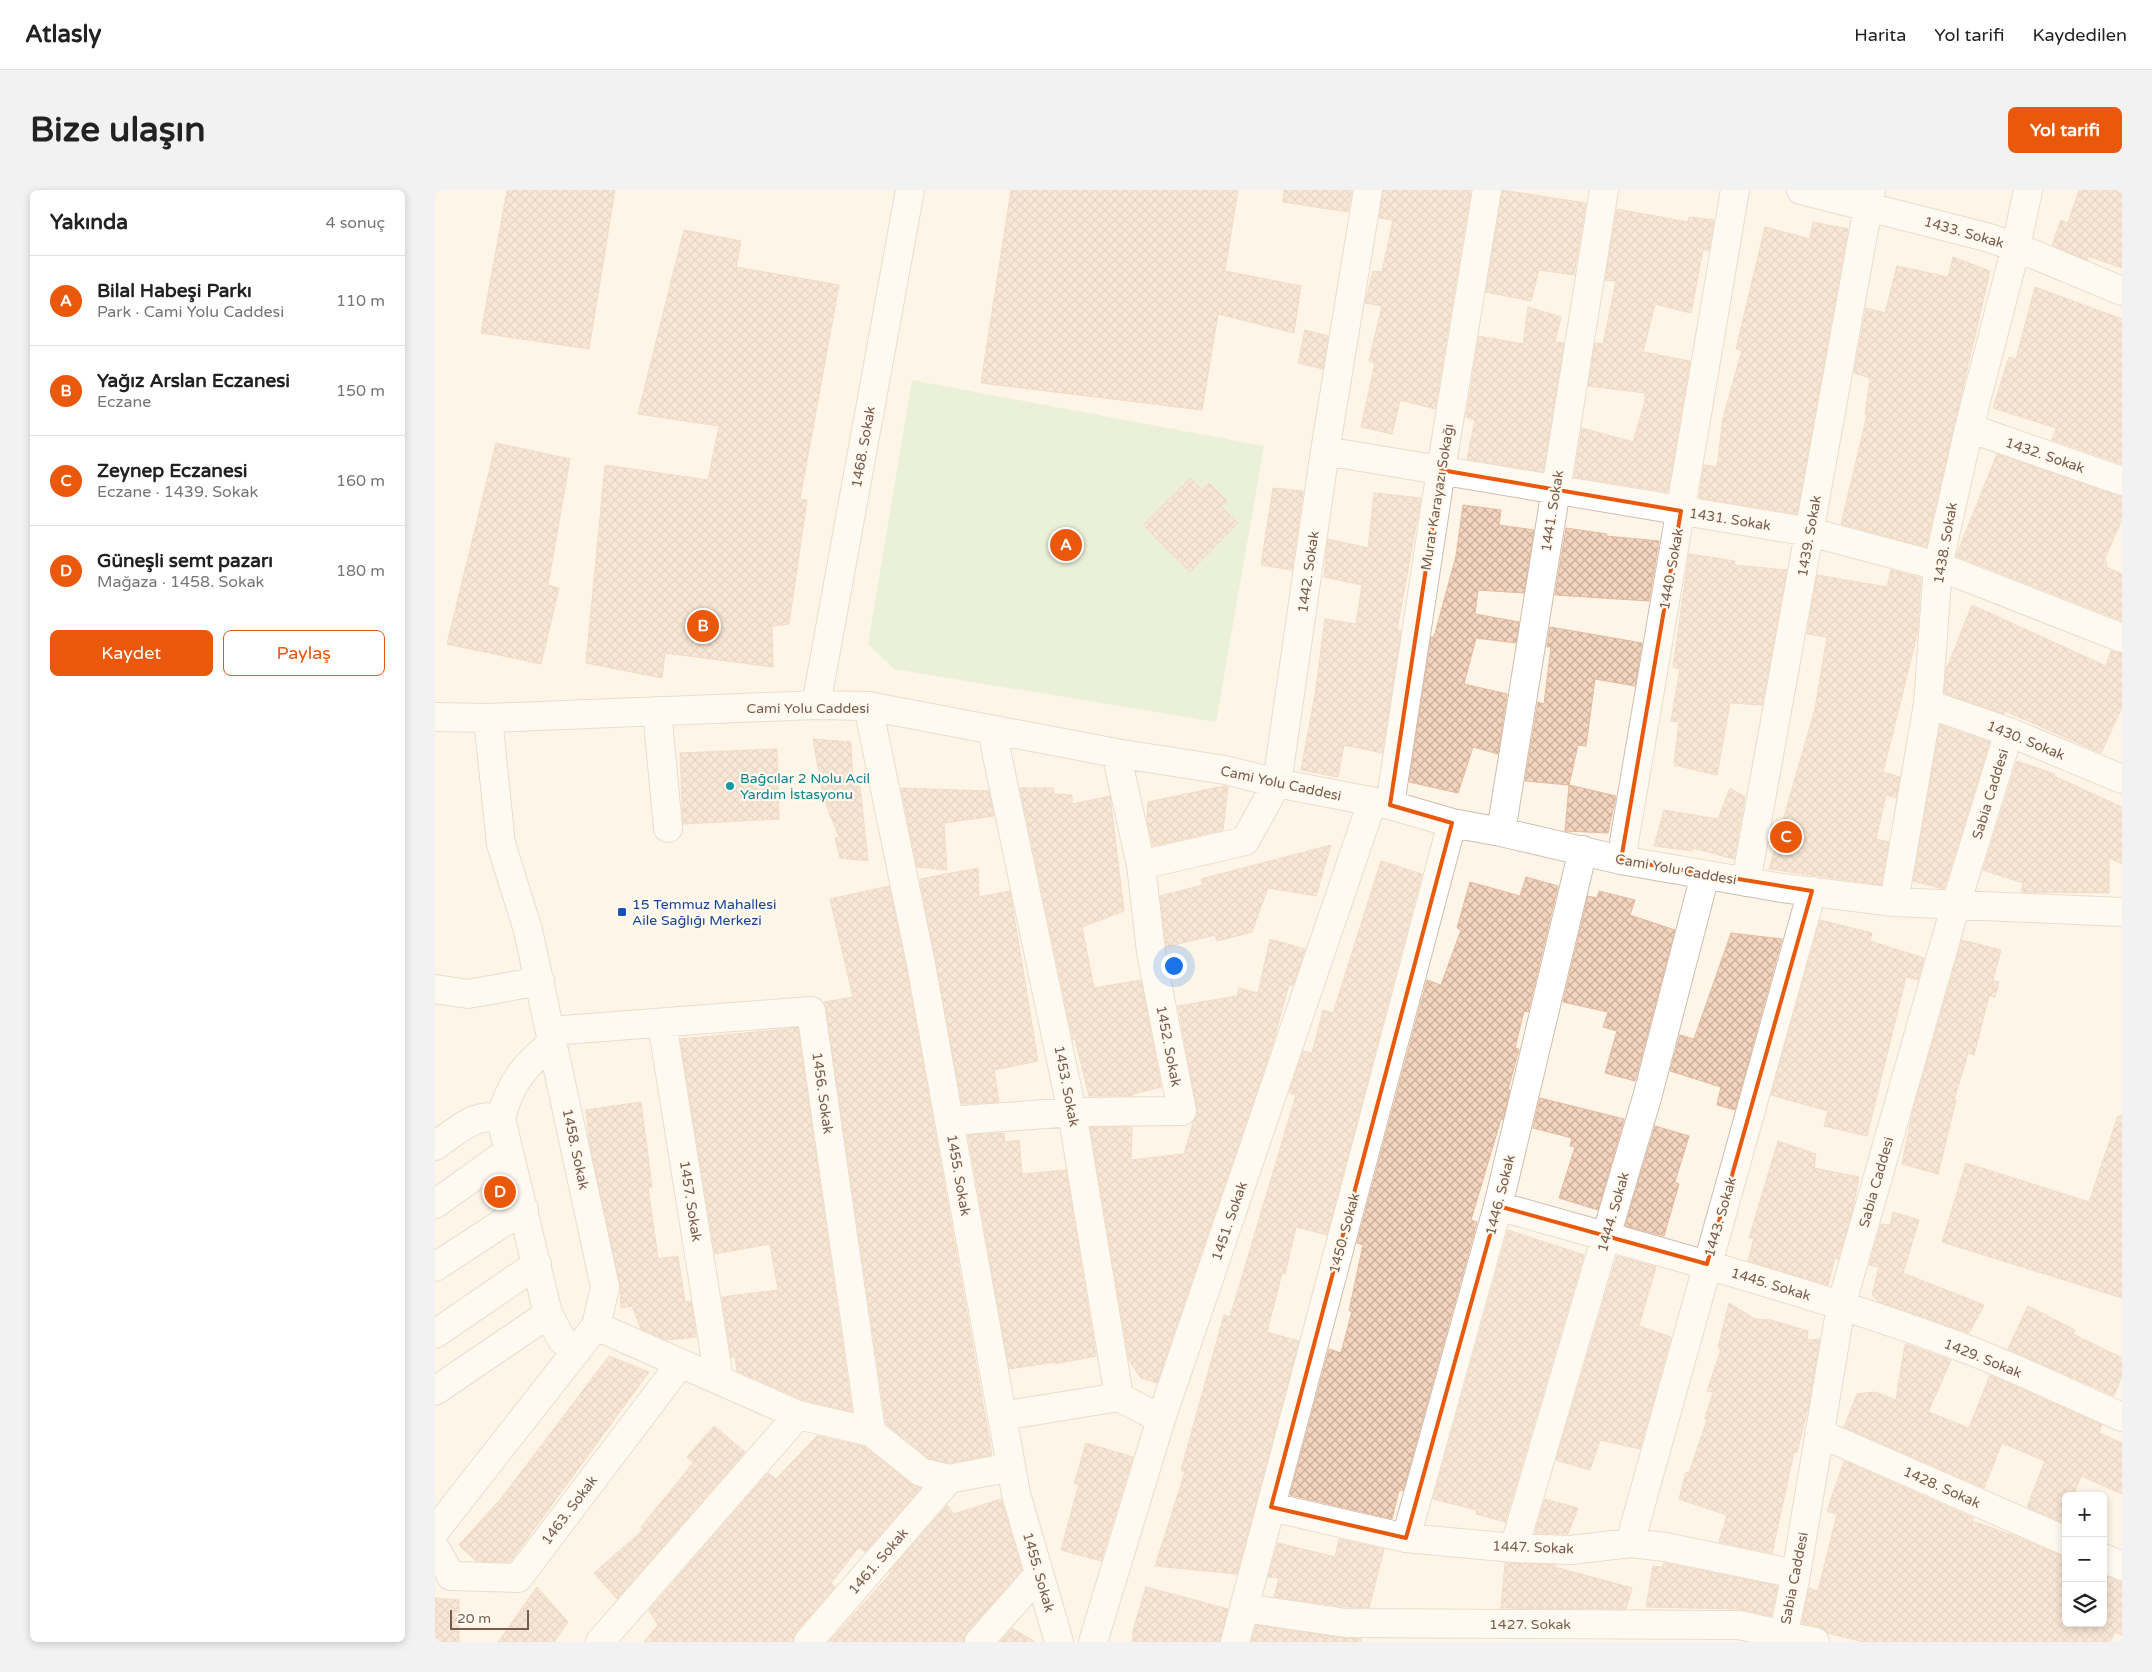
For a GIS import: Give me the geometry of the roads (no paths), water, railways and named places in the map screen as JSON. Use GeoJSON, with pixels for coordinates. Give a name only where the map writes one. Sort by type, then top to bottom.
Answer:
{"type":"FeatureCollection","features":[{"type":"Feature","properties":{"kind":"street","name":"1468. Sokak"},"geometry":{"type":"LineString","coordinates":[[816,705],[910,190]]}},
{"type":"Feature","properties":{"kind":"street","name":"1442. Sokak"},"geometry":{"type":"LineString","coordinates":[[1141,865],[1245,842],[1277,784],[1325,451],[1367,190]]}},
{"type":"Feature","properties":{"kind":"street","name":"Murat Karayazı Sokağı"},"geometry":{"type":"LineString","coordinates":[[1381,803],[1441,470],[1487,190]]}},
{"type":"Feature","properties":{"kind":"street","name":"1441. Sokak"},"geometry":{"type":"LineString","coordinates":[[1501,832],[1604,190]]}},
{"type":"Feature","properties":{"kind":"street","name":"1440. Sokak"},"geometry":{"type":"LineString","coordinates":[[1621,860],[1735,190]]}},
{"type":"Feature","properties":{"kind":"street","name":"1433. Sokak"},"geometry":{"type":"LineString","coordinates":[[1801,190],[1870,198],[2016,247],[2122,291]]}},
{"type":"Feature","properties":{"kind":"street","name":"1438. Sokak"},"geometry":{"type":"LineString","coordinates":[[1893,902],[1928,704],[1938,566],[1969,428],[2016,247],[2028,190]]}},
{"type":"Feature","properties":{"kind":"street","name":"1439. Sokak"},"geometry":{"type":"LineString","coordinates":[[1746,882],[1870,198]]}},
{"type":"Feature","properties":{"kind":"street","name":"1432. Sokak"},"geometry":{"type":"LineString","coordinates":[[1969,428],[2122,481]]}},
{"type":"Feature","properties":{"kind":"street","name":"1431. Sokak"},"geometry":{"type":"LineString","coordinates":[[1325,451],[1810,532],[1938,566],[2122,638]]}},
{"type":"Feature","properties":{"kind":"street","name":"1430. Sokak"},"geometry":{"type":"LineString","coordinates":[[1928,704],[2009,732],[2122,779]]}},
{"type":"Feature","properties":{"kind":"street","name":"Cami Yolu Caddesi"},"geometry":{"type":"LineString","coordinates":[[435,717],[487,718],[816,705],[868,706],[993,731],[1225,770],[1277,784],[1381,803],[1452,823],[1501,832],[1621,860],[1746,882],[1893,902],[2122,912]]}},
{"type":"Feature","properties":{"kind":"street","name":"1455. Sokak"},"geometry":{"type":"LineString","coordinates":[[868,706],[917,946],[1011,1467],[1059,1642]]}},
{"type":"Feature","properties":{"kind":"street"},"geometry":{"type":"LineString","coordinates":[[657,711],[668,828]]}},
{"type":"Feature","properties":{"kind":"street","name":"1458. Sokak"},"geometry":{"type":"LineString","coordinates":[[435,1531],[596,1326],[605,1287],[528,930],[501,844],[487,718]]}},
{"type":"Feature","properties":{"kind":"street","name":"1453. Sokak"},"geometry":{"type":"LineString","coordinates":[[993,731],[1072,1112],[1119,1396]]}},
{"type":"Feature","properties":{"kind":"street","name":"Sabia Caddesi"},"geometry":{"type":"LineString","coordinates":[[1783,1638],[1796,1574],[1841,1306],[1955,904],[2009,732]]}},
{"type":"Feature","properties":{"kind":"street","name":"1452. Sokak"},"geometry":{"type":"LineString","coordinates":[[949,1121],[1072,1112],[1182,1111],[1151,952],[1141,865],[1116,753]]}},
{"type":"Feature","properties":{"kind":"street","name":"1451. Sokak"},"geometry":{"type":"LineString","coordinates":[[1093,1642],[1161,1419],[1381,803]]}},
{"type":"Feature","properties":{"kind":"street","name":"1450. Sokak"},"geometry":{"type":"LineString","coordinates":[[1235,1642],[1452,823]]}},
{"type":"Feature","properties":{"kind":"street","name":"1446. Sokak"},"geometry":{"type":"LineString","coordinates":[[1406,1538],[1498,1206],[1583,850]]}},
{"type":"Feature","properties":{"kind":"street","name":"1444. Sokak"},"geometry":{"type":"LineString","coordinates":[[1514,1548],[1648,1094],[1705,874]]}},
{"type":"Feature","properties":{"kind":"street","name":"1443. Sokak"},"geometry":{"type":"LineString","coordinates":[[1629,1543],[1812,891]]}},
{"type":"Feature","properties":{"kind":"street"},"geometry":{"type":"LineString","coordinates":[[435,989],[468,994],[539,981]]}},
{"type":"Feature","properties":{"kind":"street","name":"1456. Sokak"},"geometry":{"type":"LineString","coordinates":[[552,1036],[662,1023],[811,1011],[871,1432]]}},
{"type":"Feature","properties":{"kind":"street","name":"1457. Sokak"},"geometry":{"type":"LineString","coordinates":[[662,1023],[719,1379]]}},
{"type":"Feature","properties":{"kind":"street"},"geometry":{"type":"LineString","coordinates":[[552,1036],[512,1084],[506,1098],[501,1119],[548,1314],[562,1340],[577,1351]]}},
{"type":"Feature","properties":{"kind":"street"},"geometry":{"type":"LineString","coordinates":[[435,1146],[472,1120],[488,1115],[501,1119]]}},
{"type":"Feature","properties":{"kind":"street"},"geometry":{"type":"LineString","coordinates":[[435,1204],[509,1150]]}},
{"type":"Feature","properties":{"kind":"street","name":"1445. Sokak"},"geometry":{"type":"LineString","coordinates":[[1498,1206],[1707,1264],[1841,1306]]}},
{"type":"Feature","properties":{"kind":"street"},"geometry":{"type":"LineString","coordinates":[[435,1267],[524,1209]]}},
{"type":"Feature","properties":{"kind":"street"},"geometry":{"type":"LineString","coordinates":[[435,1334],[537,1264]]}},
{"type":"Feature","properties":{"kind":"street","name":"1429. Sokak"},"geometry":{"type":"LineString","coordinates":[[1841,1306],[1970,1351],[2122,1417]]}},
{"type":"Feature","properties":{"kind":"street"},"geometry":{"type":"LineString","coordinates":[[435,1391],[548,1314]]}},
{"type":"Feature","properties":{"kind":"street"},"geometry":{"type":"LineString","coordinates":[[596,1326],[798,1415],[871,1432],[921,1472],[949,1479],[1011,1467]]}},
{"type":"Feature","properties":{"kind":"street","name":"1463. Sokak"},"geometry":{"type":"LineString","coordinates":[[435,1548],[451,1576],[518,1578],[681,1363]]}},
{"type":"Feature","properties":{"kind":"street"},"geometry":{"type":"LineString","coordinates":[[1002,1416],[1119,1396],[1161,1419]]}},
{"type":"Feature","properties":{"kind":"street"},"geometry":{"type":"LineString","coordinates":[[600,1642],[798,1415]]}},
{"type":"Feature","properties":{"kind":"street","name":"1428. Sokak"},"geometry":{"type":"LineString","coordinates":[[1819,1433],[2062,1539]]}},
{"type":"Feature","properties":{"kind":"street","name":"1461. Sokak"},"geometry":{"type":"LineString","coordinates":[[808,1642],[949,1479]]}},
{"type":"Feature","properties":{"kind":"street","name":"1447. Sokak"},"geometry":{"type":"LineString","coordinates":[[1271,1507],[1406,1538],[1514,1548],[1571,1550],[1629,1543],[1665,1547],[1796,1574]]}},
{"type":"Feature","properties":{"kind":"street"},"geometry":{"type":"LineString","coordinates":[[2107,1560],[2122,1566]]}},
{"type":"Feature","properties":{"kind":"street"},"geometry":{"type":"LineString","coordinates":[[979,1642],[1039,1574]]}},
{"type":"Feature","properties":{"kind":"street","name":"1427. Sokak"},"geometry":{"type":"LineString","coordinates":[[1244,1608],[1346,1623],[1369,1632],[1739,1625],[1783,1638],[1815,1642]]}},
{"type":"Feature","properties":{"kind":"place","name":"Bilal Habeşi Parkı"},"geometry":{"type":"Point","coordinates":[1066,545]}},
{"type":"Feature","properties":{"kind":"place","name":"Yağız Arslan Eczanesi"},"geometry":{"type":"Point","coordinates":[703,626]}},
{"type":"Feature","properties":{"kind":"place","name":"Bağcılar 2 Nolu Acil Yardım İstasyonu"},"geometry":{"type":"Point","coordinates":[730,786]}},
{"type":"Feature","properties":{"kind":"place","name":"Zeynep Eczanesi"},"geometry":{"type":"Point","coordinates":[1786,837]}},
{"type":"Feature","properties":{"kind":"place","name":"15 Temmuz Mahallesi Aile Sağlığı Merkezi"},"geometry":{"type":"Point","coordinates":[622,912]}},
{"type":"Feature","properties":{"kind":"place","name":"Güneşli semt pazarı"},"geometry":{"type":"Point","coordinates":[500,1192]}}]}
